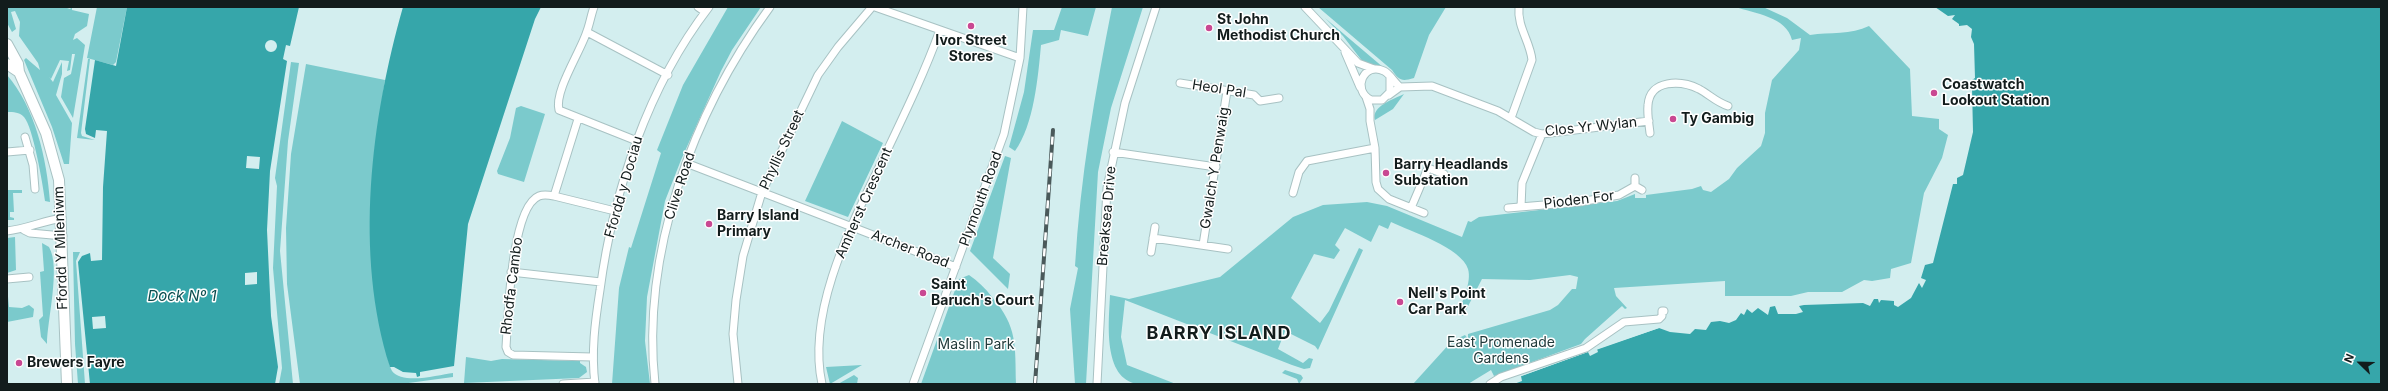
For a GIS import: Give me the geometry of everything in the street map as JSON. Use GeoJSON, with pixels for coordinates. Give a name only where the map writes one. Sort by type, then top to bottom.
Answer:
{"type":"FeatureCollection","features":[{"type":"Feature","properties":{"kind":"street"},"geometry":{"type":"LineString","coordinates":[[594,7],[587,32],[566,78],[558,105],[559,110],[578,119],[637,141]]}},
{"type":"Feature","properties":{"kind":"street"},"geometry":{"type":"LineString","coordinates":[[698,7],[707,9]]}},
{"type":"Feature","properties":{"kind":"street","name":"Clive Road"},"geometry":{"type":"LineString","coordinates":[[656,384],[652,332],[658,274],[673,199],[686,163],[730,69],[770,7]]}},
{"type":"Feature","properties":{"kind":"street","name":"Phyllis Street"},"geometry":{"type":"LineString","coordinates":[[738,384],[733,334],[736,300],[743,256],[762,192],[802,105],[818,75],[838,47],[872,7]]}},
{"type":"Feature","properties":{"kind":"street"},"geometry":{"type":"LineString","coordinates":[[875,7],[1020,58]]}},
{"type":"Feature","properties":{"kind":"street","name":"Plymouth Road"},"geometry":{"type":"LineString","coordinates":[[913,384],[926,344],[956,267],[1004,134],[1020,58],[1023,7]]}},
{"type":"Feature","properties":{"kind":"street","name":"Breaksea Drive"},"geometry":{"type":"LineString","coordinates":[[1098,384],[1105,203],[1113,152],[1125,103],[1156,7]]}},
{"type":"Feature","properties":{"kind":"street"},"geometry":{"type":"LineString","coordinates":[[1305,7],[1360,64],[1384,72],[1400,87],[1378,101],[1370,109]]}},
{"type":"Feature","properties":{"kind":"street"},"geometry":{"type":"LineString","coordinates":[[1510,118],[1532,60],[1531,51],[1518,20],[1519,7]]}},
{"type":"Feature","properties":{"kind":"street","name":"Ffordd y Dociau"},"geometry":{"type":"LineString","coordinates":[[595,383],[592,357],[601,282],[615,211],[647,114],[707,9]]}},
{"type":"Feature","properties":{"kind":"street","name":"Amherst Crescent"},"geometry":{"type":"LineString","coordinates":[[820,384],[819,351],[824,312],[835,271],[851,227],[926,68],[940,30]]}},
{"type":"Feature","properties":{"kind":"street"},"geometry":{"type":"LineString","coordinates":[[587,32],[668,75]]}},
{"type":"Feature","properties":{"kind":"street"},"geometry":{"type":"LineString","coordinates":[[1339,42],[1366,97],[1370,109],[1370,121],[1375,148],[1376,182],[1378,189],[1389,199],[1424,213]]}},
{"type":"Feature","properties":{"kind":"street"},"geometry":{"type":"LineString","coordinates":[[7,44],[18,64],[20,72]]}},
{"type":"Feature","properties":{"kind":"street"},"geometry":{"type":"LineString","coordinates":[[7,64],[20,72]]}},
{"type":"Feature","properties":{"kind":"street"},"geometry":{"type":"LineString","coordinates":[[1361,89],[1362,77],[1368,71],[1375,69]]}},
{"type":"Feature","properties":{"kind":"street","name":"Ffordd Y Mileniwm"},"geometry":{"type":"LineString","coordinates":[[20,72],[33,98],[50,143],[59,180],[63,236],[64,340],[67,384]]}},
{"type":"Feature","properties":{"kind":"street"},"geometry":{"type":"LineString","coordinates":[[1388,95],[1392,88],[1390,78]]}},
{"type":"Feature","properties":{"kind":"street","name":"Heol Pal"},"geometry":{"type":"LineString","coordinates":[[1180,83],[1254,95],[1260,101],[1279,98]]}},
{"type":"Feature","properties":{"kind":"street","name":"Clos Yr Wylan"},"geometry":{"type":"LineString","coordinates":[[1650,133],[1648,105],[1650,96],[1663,84],[1674,83],[1699,89],[1716,102],[1728,106]]}},
{"type":"Feature","properties":{"kind":"street","name":"Clos Yr Wylan"},"geometry":{"type":"LineString","coordinates":[[1400,87],[1432,86],[1510,118],[1542,134],[1649,121]]}},
{"type":"Feature","properties":{"kind":"street","name":"Gwalch Y Penwaig"},"geometry":{"type":"LineString","coordinates":[[1203,245],[1227,91]]}},
{"type":"Feature","properties":{"kind":"street"},"geometry":{"type":"LineString","coordinates":[[1366,97],[1378,101]]}},
{"type":"Feature","properties":{"kind":"street"},"geometry":{"type":"LineString","coordinates":[[554,196],[578,119]]}},
{"type":"Feature","properties":{"kind":"street"},"geometry":{"type":"LineString","coordinates":[[1521,207],[1522,183],[1542,134]]}},
{"type":"Feature","properties":{"kind":"street"},"geometry":{"type":"LineString","coordinates":[[25,137],[30,150],[35,189]]}},
{"type":"Feature","properties":{"kind":"street"},"geometry":{"type":"LineString","coordinates":[[1293,192],[1295,179],[1307,161],[1375,148]]}},
{"type":"Feature","properties":{"kind":"street"},"geometry":{"type":"LineString","coordinates":[[7,152],[30,150]]}},
{"type":"Feature","properties":{"kind":"street"},"geometry":{"type":"LineString","coordinates":[[1113,152],[1216,167]]}},
{"type":"Feature","properties":{"kind":"street","name":"Archer Road"},"geometry":{"type":"LineString","coordinates":[[686,163],[956,267]]}},
{"type":"Feature","properties":{"kind":"street"},"geometry":{"type":"LineString","coordinates":[[1411,208],[1428,168],[1444,174]]}},
{"type":"Feature","properties":{"kind":"street","name":"Pioden For"},"geometry":{"type":"LineString","coordinates":[[1508,208],[1580,202],[1619,195],[1638,188],[1635,178]]}},
{"type":"Feature","properties":{"kind":"street","name":"Rhodfa Cambo"},"geometry":{"type":"LineString","coordinates":[[592,357],[513,355],[508,352],[506,346],[511,272],[518,232],[531,202],[538,196],[554,196],[615,211]]}},
{"type":"Feature","properties":{"kind":"street"},"geometry":{"type":"LineString","coordinates":[[24,230],[30,225],[62,218]]}},
{"type":"Feature","properties":{"kind":"street"},"geometry":{"type":"LineString","coordinates":[[1151,252],[1155,226]]}},
{"type":"Feature","properties":{"kind":"street"},"geometry":{"type":"LineString","coordinates":[[7,231],[24,230],[30,233],[63,236]]}},
{"type":"Feature","properties":{"kind":"street"},"geometry":{"type":"LineString","coordinates":[[1153,238],[1228,249]]}},
{"type":"Feature","properties":{"kind":"street"},"geometry":{"type":"LineString","coordinates":[[511,272],[601,282]]}},
{"type":"Feature","properties":{"kind":"street"},"geometry":{"type":"LineString","coordinates":[[7,279],[29,277]]}},
{"type":"Feature","properties":{"kind":"street"},"geometry":{"type":"LineString","coordinates":[[1490,384],[1501,378],[1586,348],[1624,322],[1659,319],[1662,316],[1662,311],[1664,311]]}},
{"type":"Feature","properties":{"kind":"street"},"geometry":{"type":"LineString","coordinates":[[563,384],[595,383]]}},
{"type":"Feature","properties":{"kind":"green space"},"geometry":{"type":"Polygon","coordinates":[[[7,7],[64,7],[70,9],[72,7],[72,10],[89,14],[87,26],[75,34],[73,40],[77,38],[85,45],[73,118],[61,97],[64,78],[71,74],[75,54],[72,54],[70,70],[67,71],[69,61],[60,60],[51,79],[49,77],[53,82],[62,62],[62,74],[56,95],[72,123],[69,164],[64,164],[52,127],[24,60],[26,58],[40,70],[38,63],[19,36],[20,22],[15,11],[11,12],[16,29],[12,32],[7,23],[7,7]]]}},
{"type":"Feature","properties":{"kind":"green space"},"geometry":{"type":"Polygon","coordinates":[[[97,7],[127,7],[116,62],[113,65],[87,58],[97,7]]]}},
{"type":"Feature","properties":{"kind":"green space"},"geometry":{"type":"Polygon","coordinates":[[[728,7],[761,7],[732,50],[721,71],[681,160],[665,201],[647,297],[645,341],[650,384],[612,384],[619,288],[629,247],[631,248],[661,153],[657,150],[683,85],[728,7]]]}},
{"type":"Feature","properties":{"kind":"green space"},"geometry":{"type":"Polygon","coordinates":[[[1062,7],[1096,7],[1088,36],[1061,30],[1059,40],[1041,45],[1031,114],[1027,128],[1015,151],[1009,147],[1024,92],[1033,30],[1054,30],[1062,7]]]}},
{"type":"Feature","properties":{"kind":"green space"},"geometry":{"type":"Polygon","coordinates":[[[1112,7],[1143,7],[1111,108],[1098,172],[1086,384],[1075,384],[1070,309],[1078,268],[1075,266],[1080,200],[1094,104],[1112,7]]]}},
{"type":"Feature","properties":{"kind":"green space"},"geometry":{"type":"Polygon","coordinates":[[[1318,7],[1446,7],[1429,35],[1414,78],[1403,80],[1318,7]]]}},
{"type":"Feature","properties":{"kind":"green space","name":"East Promenade Gardens"},"geometry":{"type":"Polygon","coordinates":[[[1735,7],[1763,7],[1787,18],[1810,35],[1855,31],[1869,26],[1910,69],[1912,116],[1939,119],[1939,129],[1948,135],[1942,158],[1924,193],[1911,263],[1891,269],[1890,278],[1872,281],[1864,280],[1842,292],[1808,292],[1791,296],[1725,296],[1725,281],[1614,288],[1616,296],[1627,308],[1625,309],[1622,306],[1581,344],[1494,376],[1491,370],[1468,384],[1413,384],[1452,341],[1465,335],[1468,339],[1468,334],[1550,310],[1558,305],[1572,289],[1576,289],[1578,277],[1570,275],[1530,280],[1482,279],[1463,316],[1458,314],[1469,280],[1468,269],[1464,261],[1446,247],[1391,222],[1388,229],[1379,225],[1371,242],[1345,228],[1335,245],[1340,250],[1334,259],[1314,254],[1291,298],[1320,323],[1329,311],[1359,248],[1363,250],[1318,350],[1315,346],[1285,331],[1278,349],[1303,363],[1309,358],[1313,359],[1310,368],[1304,369],[1292,365],[1125,300],[1121,337],[1127,365],[1176,384],[1138,384],[1126,380],[1118,372],[1110,347],[1110,295],[1129,299],[1220,277],[1293,217],[1323,205],[1367,202],[1387,206],[1462,237],[1468,221],[1471,222],[1479,217],[1617,201],[1635,194],[1635,198],[1646,198],[1646,195],[1692,189],[1701,186],[1703,190],[1711,192],[1729,179],[1737,168],[1761,146],[1765,133],[1765,113],[1772,80],[1799,50],[1801,38],[1792,40],[1789,32],[1777,21],[1760,14],[1735,7]]]}},
{"type":"Feature","properties":{"kind":"green space"},"geometry":{"type":"Polygon","coordinates":[[[1325,18],[1384,68],[1363,62],[1343,36],[1325,18]]]}},
{"type":"Feature","properties":{"kind":"green space"},"geometry":{"type":"Polygon","coordinates":[[[88,59],[90,59],[81,133],[82,136],[95,140],[77,138],[88,59]]]}},
{"type":"Feature","properties":{"kind":"green space"},"geometry":{"type":"Polygon","coordinates":[[[291,62],[299,63],[288,141],[280,251],[293,384],[279,384],[282,368],[273,268],[277,186],[275,178],[291,62]]]}},
{"type":"Feature","properties":{"kind":"green space"},"geometry":{"type":"Polygon","coordinates":[[[306,64],[385,80],[375,147],[371,226],[388,359],[392,371],[404,378],[421,378],[453,373],[453,377],[401,384],[300,384],[287,284],[286,228],[291,154],[306,64]]]}},
{"type":"Feature","properties":{"kind":"green space"},"geometry":{"type":"Polygon","coordinates":[[[7,75],[25,102],[38,134],[46,169],[50,202],[45,201],[37,157],[31,132],[27,123],[24,117],[20,114],[7,112],[7,75]]]}},
{"type":"Feature","properties":{"kind":"green space"},"geometry":{"type":"Polygon","coordinates":[[[1404,94],[1393,109],[1375,120],[1376,111],[1380,107],[1404,94]]]}},
{"type":"Feature","properties":{"kind":"green space"},"geometry":{"type":"Polygon","coordinates":[[[521,106],[545,114],[524,182],[498,174],[497,171],[510,138],[516,108],[521,106]]]}},
{"type":"Feature","properties":{"kind":"green space"},"geometry":{"type":"Polygon","coordinates":[[[842,121],[883,143],[848,217],[805,201],[842,121]]]}},
{"type":"Feature","properties":{"kind":"green space"},"geometry":{"type":"Polygon","coordinates":[[[1005,156],[1011,158],[993,258],[1010,274],[1008,289],[970,251],[1005,156]]]}},
{"type":"Feature","properties":{"kind":"green space"},"geometry":{"type":"Polygon","coordinates":[[[7,190],[22,190],[22,193],[13,193],[14,212],[10,212],[10,217],[14,218],[14,220],[7,220],[7,190]]]}},
{"type":"Feature","properties":{"kind":"green space"},"geometry":{"type":"Polygon","coordinates":[[[15,237],[16,270],[7,273],[7,238],[15,237]]]}},
{"type":"Feature","properties":{"kind":"green space"},"geometry":{"type":"Polygon","coordinates":[[[42,243],[49,247],[54,267],[47,344],[41,337],[39,320],[43,316],[40,272],[44,271],[42,243]]]}},
{"type":"Feature","properties":{"kind":"green space"},"geometry":{"type":"Polygon","coordinates":[[[73,252],[80,252],[76,261],[85,384],[78,384],[75,344],[73,252]]]}},
{"type":"Feature","properties":{"kind":"green space","name":"Maslin Park"},"geometry":{"type":"Polygon","coordinates":[[[969,275],[987,291],[1007,318],[1011,328],[1015,348],[1016,384],[921,384],[959,279],[969,275]]]}},
{"type":"Feature","properties":{"kind":"green space"},"geometry":{"type":"Polygon","coordinates":[[[7,286],[9,307],[22,308],[29,305],[34,309],[33,317],[7,322],[7,286]]]}},
{"type":"Feature","properties":{"kind":"green space"},"geometry":{"type":"Polygon","coordinates":[[[466,357],[491,361],[502,359],[580,361],[580,363],[586,367],[587,372],[579,378],[464,383],[466,357]]]}},
{"type":"Feature","properties":{"kind":"green space"},"geometry":{"type":"Polygon","coordinates":[[[862,365],[830,384],[826,367],[862,365]]]}},
{"type":"Feature","properties":{"kind":"green space"},"geometry":{"type":"Polygon","coordinates":[[[1285,370],[1301,375],[1303,378],[1299,384],[1297,379],[1282,373],[1285,370]]]}},
{"type":"Feature","properties":{"kind":"green space"},"geometry":{"type":"Polygon","coordinates":[[[854,375],[858,378],[857,384],[838,384],[854,375]]]}},
{"type":"Feature","properties":{"kind":"water","name":"Dock Nº 1"},"geometry":{"type":"Polygon","coordinates":[[[127,7],[299,7],[290,46],[286,45],[283,59],[287,61],[270,171],[267,230],[271,316],[278,367],[275,384],[90,384],[78,262],[82,256],[90,253],[91,261],[102,260],[103,187],[107,131],[96,130],[95,138],[86,134],[85,129],[95,60],[116,66],[127,7]]]}},
{"type":"Feature","properties":{"kind":"water"},"geometry":{"type":"Polygon","coordinates":[[[403,7],[541,7],[535,19],[468,224],[454,366],[420,372],[420,376],[417,377],[416,373],[403,372],[394,367],[390,367],[379,324],[372,279],[370,233],[371,187],[375,140],[382,95],[403,7]]]}},
{"type":"Feature","properties":{"kind":"water"},"geometry":{"type":"Polygon","coordinates":[[[1935,7],[2381,7],[2381,384],[1514,384],[1522,381],[1521,376],[1588,352],[1590,356],[1598,352],[1597,349],[1659,328],[1670,332],[1690,334],[1695,329],[1706,330],[1711,322],[1720,321],[1729,323],[1736,320],[1741,313],[1744,315],[1747,309],[1752,313],[1758,308],[1768,315],[1770,307],[1775,306],[1778,314],[1796,314],[1803,312],[1799,306],[1804,305],[1863,303],[1870,306],[1874,299],[1878,299],[1879,303],[1881,300],[1894,301],[1894,305],[1898,307],[1911,298],[1919,283],[1922,288],[1926,280],[1921,278],[1925,265],[1933,263],[1953,184],[1957,184],[1957,178],[1963,175],[1973,132],[1972,87],[1963,86],[1975,78],[1974,44],[1971,37],[1972,29],[1967,25],[1959,26],[1959,24],[1952,19],[1955,15],[1948,16],[1935,7]]]}},
{"type":"Feature","properties":{"kind":"pier"},"geometry":{"type":"Polygon","coordinates":[[[269,40],[273,40],[277,46],[273,52],[269,52],[265,48],[265,44],[269,40]]]}},
{"type":"Feature","properties":{"kind":"pier"},"geometry":{"type":"Polygon","coordinates":[[[247,156],[260,157],[259,169],[246,168],[247,156]]]}},
{"type":"Feature","properties":{"kind":"pier"},"geometry":{"type":"Polygon","coordinates":[[[257,272],[257,284],[245,285],[245,273],[257,272]]]}},
{"type":"Feature","properties":{"kind":"pier"},"geometry":{"type":"Polygon","coordinates":[[[105,316],[106,328],[93,329],[92,317],[105,316]]]}},
{"type":"Feature","properties":{"kind":"pier"},"geometry":{"type":"Polygon","coordinates":[[[1659,326],[1662,327],[1596,350],[1596,348],[1659,326]]]}},
{"type":"Feature","properties":{"kind":"pier"},"geometry":{"type":"Polygon","coordinates":[[[1589,350],[1590,351],[1519,377],[1519,375],[1589,350]]]}},
{"type":"Feature","properties":{"kind":"railway"},"geometry":{"type":"LineString","coordinates":[[1035,384],[1053,130]]}},
{"type":"Feature","properties":{"kind":"place","name":"Ivor Street Stores"},"geometry":{"type":"Point","coordinates":[971,26]}},
{"type":"Feature","properties":{"kind":"place","name":"St John Methodist Church"},"geometry":{"type":"Point","coordinates":[1209,28]}},
{"type":"Feature","properties":{"kind":"place","name":"Coastwatch Lookout Station"},"geometry":{"type":"Point","coordinates":[1934,93]}},
{"type":"Feature","properties":{"kind":"place","name":"Ty Gambig"},"geometry":{"type":"Point","coordinates":[1673,119]}},
{"type":"Feature","properties":{"kind":"place","name":"Barry Headlands Substation"},"geometry":{"type":"Point","coordinates":[1386,173]}},
{"type":"Feature","properties":{"kind":"place","name":"Barry Island Primary"},"geometry":{"type":"Point","coordinates":[709,224]}},
{"type":"Feature","properties":{"kind":"place","name":"Saint Baruch's Court"},"geometry":{"type":"Point","coordinates":[923,293]}},
{"type":"Feature","properties":{"kind":"place","name":"Nell's Point Car Park"},"geometry":{"type":"Point","coordinates":[1400,302]}},
{"type":"Feature","properties":{"kind":"place","name":"Brewers Fayre"},"geometry":{"type":"Point","coordinates":[19,363]}},
{"type":"Feature","properties":{"kind":"district","name":"BARRY ISLAND"},"geometry":{"type":"Point","coordinates":[1219,334]}}]}
